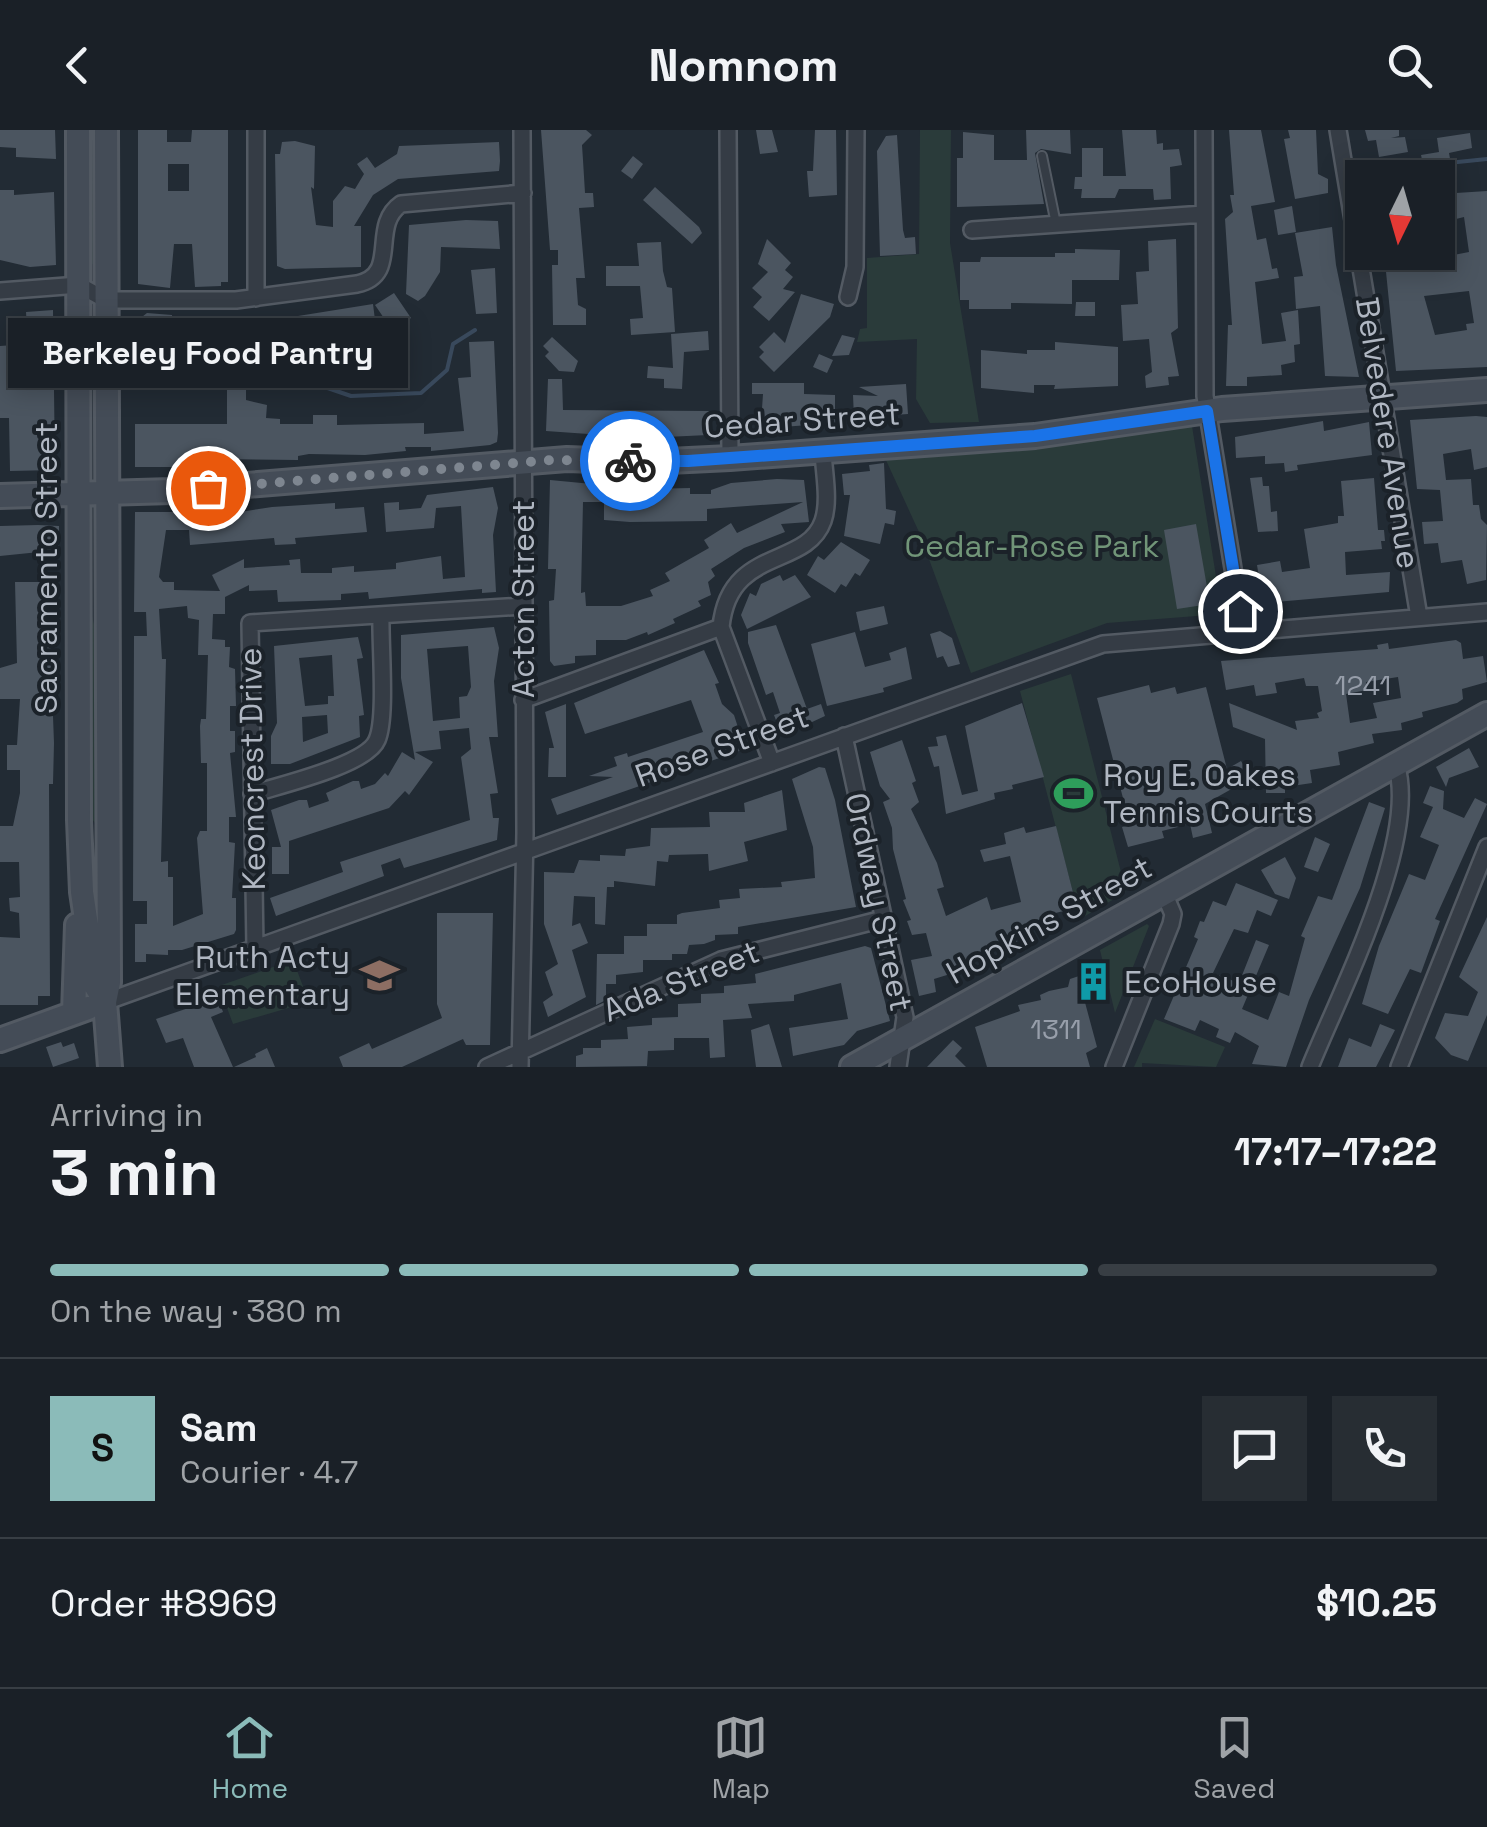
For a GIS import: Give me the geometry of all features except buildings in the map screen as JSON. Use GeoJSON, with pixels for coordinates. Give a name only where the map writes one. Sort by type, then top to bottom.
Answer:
{"type":"FeatureCollection","features":[{"type":"Feature","properties":{"kind":"street","name":"Sacramento Street"},"geometry":{"type":"LineString","coordinates":[[78,130],[82,892],[96,987],[106,1002]]}},
{"type":"Feature","properties":{"kind":"street","name":"Sacramento Street"},"geometry":{"type":"LineString","coordinates":[[106,130],[106,1002],[110,1067]]}},
{"type":"Feature","properties":{"kind":"street"},"geometry":{"type":"LineString","coordinates":[[256,130],[256,298]]}},
{"type":"Feature","properties":{"kind":"street","name":"Acton Street"},"geometry":{"type":"LineString","coordinates":[[520,1059],[524,852],[522,130]]}},
{"type":"Feature","properties":{"kind":"street"},"geometry":{"type":"LineString","coordinates":[[728,130],[730,458]]}},
{"type":"Feature","properties":{"kind":"street"},"geometry":{"type":"LineString","coordinates":[[848,297],[855,267],[856,130]]}},
{"type":"Feature","properties":{"kind":"street"},"geometry":{"type":"LineString","coordinates":[[1204,130],[1207,411],[1243,630]]}},
{"type":"Feature","properties":{"kind":"street","name":"Belvedere Avenue"},"geometry":{"type":"LineString","coordinates":[[1338,130],[1419,617]]}},
{"type":"Feature","properties":{"kind":"street"},"geometry":{"type":"LineString","coordinates":[[0,291],[78,285],[106,300],[256,298],[368,282],[384,260],[386,220],[401,204],[522,194]]}},
{"type":"Feature","properties":{"kind":"street"},"geometry":{"type":"LineString","coordinates":[[972,230],[1204,214]]}},
{"type":"Feature","properties":{"kind":"street","name":"Cedar Street"},"geometry":{"type":"LineString","coordinates":[[0,496],[107,493],[567,459],[648,462],[824,452],[1035,436],[1207,411],[1487,390]]}},
{"type":"Feature","properties":{"kind":"street"},"geometry":{"type":"LineString","coordinates":[[772,762],[722,627],[730,590],[745,574],[808,540],[822,527],[826,511],[824,452]]}},
{"type":"Feature","properties":{"kind":"street","name":"Keoncrest Drive"},"geometry":{"type":"LineString","coordinates":[[254,949],[250,624],[523,606]]}},
{"type":"Feature","properties":{"kind":"street","name":"Rose Street"},"geometry":{"type":"LineString","coordinates":[[0,1040],[1114,641],[1487,612]]}},
{"type":"Feature","properties":{"kind":"street"},"geometry":{"type":"LineString","coordinates":[[252,794],[353,760],[372,749],[380,730],[380,616]]}},
{"type":"Feature","properties":{"kind":"street"},"geometry":{"type":"LineString","coordinates":[[523,700],[722,627]]}},
{"type":"Feature","properties":{"kind":"street","name":"Hopkins Street"},"geometry":{"type":"LineString","coordinates":[[852,1067],[1486,717]]}},
{"type":"Feature","properties":{"kind":"street","name":"Ordway Street"},"geometry":{"type":"LineString","coordinates":[[844,736],[906,1016],[898,1067]]}},
{"type":"Feature","properties":{"kind":"street"},"geometry":{"type":"LineString","coordinates":[[1310,1067],[1390,862],[1402,802],[1396,764]]}},
{"type":"Feature","properties":{"kind":"street"},"geometry":{"type":"LineString","coordinates":[[1399,1067],[1487,847]]}},
{"type":"Feature","properties":{"kind":"street"},"geometry":{"type":"LineString","coordinates":[[74,1013],[82,892]]}},
{"type":"Feature","properties":{"kind":"street"},"geometry":{"type":"LineString","coordinates":[[1114,1067],[1171,924],[1173,914],[1164,893]]}},
{"type":"Feature","properties":{"kind":"street","name":"Ada Street"},"geometry":{"type":"LineString","coordinates":[[487,1067],[520,1059],[720,960],[883,919]]}},
{"type":"Feature","properties":{"kind":"lane"},"geometry":{"type":"LineString","coordinates":[[1042,156],[1056,224]]}},
{"type":"Feature","properties":{"kind":"green space"},"geometry":{"type":"Polygon","coordinates":[[[87,130],[100,130],[97,264],[88,264],[87,130]]]}},
{"type":"Feature","properties":{"kind":"green space"},"geometry":{"type":"Polygon","coordinates":[[[920,130],[951,130],[950,243],[979,422],[930,423],[916,399],[917,339],[857,342],[860,329],[867,328],[867,258],[919,254],[920,130]]]}},
{"type":"Feature","properties":{"kind":"green space","name":"Cedar-Rose Park"},"geometry":{"type":"Polygon","coordinates":[[[1192,426],[1222,614],[1107,623],[971,673],[919,532],[885,458],[1061,444],[1192,426]]]}},
{"type":"Feature","properties":{"kind":"green space"},"geometry":{"type":"Polygon","coordinates":[[[88,517],[92,517],[92,616],[99,645],[95,823],[89,815],[88,517]]]}},
{"type":"Feature","properties":{"kind":"green space","name":"Roy E. Oakes Tennis Courts"},"geometry":{"type":"Polygon","coordinates":[[[1071,674],[1126,892],[1080,919],[1020,691],[1071,674]]]}},
{"type":"Feature","properties":{"kind":"green space"},"geometry":{"type":"Polygon","coordinates":[[[1149,926],[1115,1013],[1100,950],[1149,926]]]}},
{"type":"Feature","properties":{"kind":"green space"},"geometry":{"type":"Polygon","coordinates":[[[293,960],[309,1002],[233,1024],[219,986],[293,960]]]}},
{"type":"Feature","properties":{"kind":"green space"},"geometry":{"type":"Polygon","coordinates":[[[1155,1019],[1225,1047],[1216,1067],[1142,1063],[1142,1067],[1134,1067],[1155,1019]]]}},
{"type":"Feature","properties":{"kind":"waterway"},"geometry":{"type":"LineString","coordinates":[[1455,162],[1487,159]]}},
{"type":"Feature","properties":{"kind":"waterway"},"geometry":{"type":"LineString","coordinates":[[233,373],[278,371],[351,396],[421,393],[447,370],[453,344],[475,330]]}},
{"type":"Feature","properties":{"kind":"way so far"},"geometry":{"type":"LineString","coordinates":[[208,488],[553,460],[630,461]]}},
{"type":"Feature","properties":{"kind":"place","name":"Berkeley Food Pantry"},"geometry":{"type":"Point","coordinates":[208,488]}},
{"type":"Feature","properties":{"kind":"place","name":"Roy E. Oakes Tennis Courts"},"geometry":{"type":"Point","coordinates":[1073,793]}},
{"type":"Feature","properties":{"kind":"place","name":"Ruth Acty Elementary"},"geometry":{"type":"Point","coordinates":[380,975]}},
{"type":"Feature","properties":{"kind":"place","name":"EcoHouse"},"geometry":{"type":"Point","coordinates":[1094,982]}},
{"type":"Feature","properties":{"kind":"route"},"geometry":{"type":"LineString","coordinates":[[630,461],[688,461],[1035,436],[1207,411],[1240,611]]}}]}
